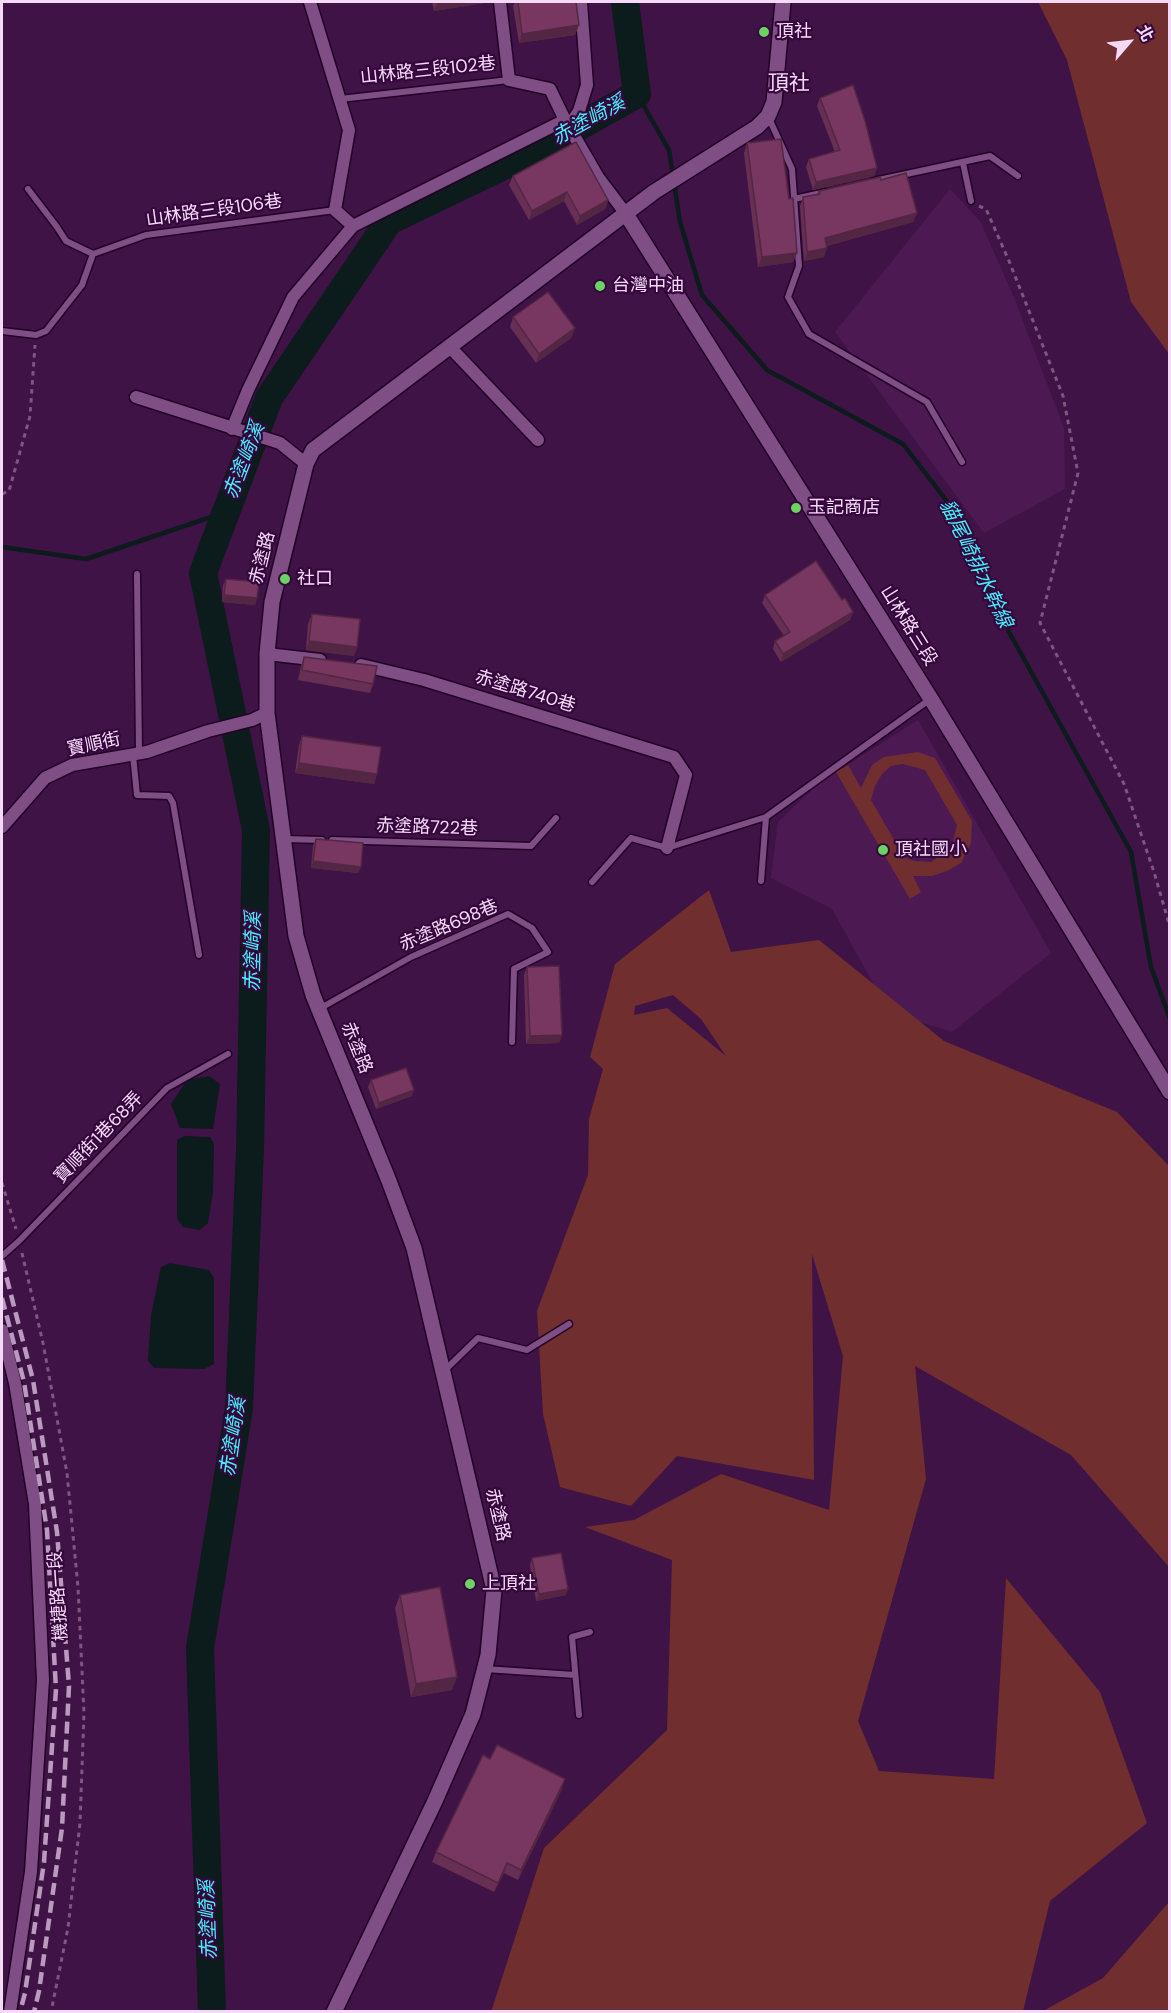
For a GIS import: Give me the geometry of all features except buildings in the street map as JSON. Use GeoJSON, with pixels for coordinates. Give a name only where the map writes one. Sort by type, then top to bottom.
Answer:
{"type":"FeatureCollection","features":[{"type":"Feature","properties":{"kind":"street"},"geometry":{"type":"LineString","coordinates":[[310,2],[349,130],[335,210],[353,226]]}},
{"type":"Feature","properties":{"kind":"street"},"geometry":{"type":"LineString","coordinates":[[500,2],[509,80]]}},
{"type":"Feature","properties":{"kind":"street"},"geometry":{"type":"LineString","coordinates":[[236,430],[248,390],[293,297],[353,226],[567,123],[579,111],[587,85],[581,2]]}},
{"type":"Feature","properties":{"kind":"street"},"geometry":{"type":"LineString","coordinates":[[567,123],[598,177],[626,214],[654,192],[757,127],[768,116],[774,102],[777,85],[783,2]]}},
{"type":"Feature","properties":{"kind":"street","name":"山林路三段102巷"},"geometry":{"type":"LineString","coordinates":[[509,80],[550,89],[567,123]]}},
{"type":"Feature","properties":{"kind":"street","name":"赤塗路"},"geometry":{"type":"LineString","coordinates":[[334,2012],[435,1801],[473,1714],[488,1655],[494,1590],[414,1248],[390,1181],[313,994],[296,936],[267,713],[267,654],[272,602],[306,464],[313,450],[626,214]]}},
{"type":"Feature","properties":{"kind":"street","name":"山林路三段"},"geometry":{"type":"LineString","coordinates":[[626,214],[931,699],[1169,1089]]}},
{"type":"Feature","properties":{"kind":"street"},"geometry":{"type":"LineString","coordinates":[[449,346],[538,440]]}},
{"type":"Feature","properties":{"kind":"street"},"geometry":{"type":"LineString","coordinates":[[136,397],[280,443],[306,464]]}},
{"type":"Feature","properties":{"kind":"street","name":"赤塗路740巷"},"geometry":{"type":"LineString","coordinates":[[267,654],[373,667],[424,680],[674,757],[686,776],[667,848]]}},
{"type":"Feature","properties":{"kind":"street","name":"寶順街"},"geometry":{"type":"LineString","coordinates":[[2,827],[45,778],[72,765],[136,754],[252,720],[267,713]]}},
{"type":"Feature","properties":{"kind":"street","name":"機捷路一段"},"geometry":{"type":"LineString","coordinates":[[2,1330],[15,1383],[35,1504],[43,1680],[31,1872],[10,2012]]}},
{"type":"Feature","properties":{"kind":"lane","name":"山林路三段102巷"},"geometry":{"type":"LineString","coordinates":[[340,99],[509,80]]}},
{"type":"Feature","properties":{"kind":"lane"},"geometry":{"type":"LineString","coordinates":[[768,116],[792,169],[799,266],[788,297],[809,334],[927,402],[962,462]]}},
{"type":"Feature","properties":{"kind":"lane"},"geometry":{"type":"LineString","coordinates":[[869,182],[990,156],[1018,176]]}},
{"type":"Feature","properties":{"kind":"lane"},"geometry":{"type":"LineString","coordinates":[[963,163],[971,201]]}},
{"type":"Feature","properties":{"kind":"lane"},"geometry":{"type":"LineString","coordinates":[[2,331],[36,334],[46,331],[82,285],[93,254],[66,242],[28,189]]}},
{"type":"Feature","properties":{"kind":"lane"},"geometry":{"type":"LineString","coordinates":[[794,199],[838,189]]}},
{"type":"Feature","properties":{"kind":"lane","name":"山林路三段106巷"},"geometry":{"type":"LineString","coordinates":[[93,254],[146,235],[335,210]]}},
{"type":"Feature","properties":{"kind":"lane"},"geometry":{"type":"LineString","coordinates":[[137,574],[137,795],[169,796],[173,803],[199,955]]}},
{"type":"Feature","properties":{"kind":"lane"},"geometry":{"type":"LineString","coordinates":[[592,882],[631,838],[667,848],[766,817],[931,699]]}},
{"type":"Feature","properties":{"kind":"lane"},"geometry":{"type":"LineString","coordinates":[[761,881],[766,817]]}},
{"type":"Feature","properties":{"kind":"lane","name":"赤塗路722巷"},"geometry":{"type":"LineString","coordinates":[[284,839],[531,846],[556,818]]}},
{"type":"Feature","properties":{"kind":"lane","name":"赤塗路698巷"},"geometry":{"type":"LineString","coordinates":[[319,1009],[411,957],[508,914],[532,928],[548,952],[514,969],[512,1042]]}},
{"type":"Feature","properties":{"kind":"lane","name":"寶順街1巷68弄"},"geometry":{"type":"LineString","coordinates":[[2,1256],[167,1088],[228,1054]]}},
{"type":"Feature","properties":{"kind":"lane"},"geometry":{"type":"LineString","coordinates":[[443,1371],[478,1338],[527,1350],[569,1324]]}},
{"type":"Feature","properties":{"kind":"lane"},"geometry":{"type":"LineString","coordinates":[[579,1715],[572,1637],[590,1632]]}},
{"type":"Feature","properties":{"kind":"lane"},"geometry":{"type":"LineString","coordinates":[[485,1668],[575,1675]]}},
{"type":"Feature","properties":{"kind":"path"},"geometry":{"type":"LineString","coordinates":[[971,201],[986,209],[1063,396],[1078,473],[1040,623],[1124,784],[1170,927]]}},
{"type":"Feature","properties":{"kind":"path"},"geometry":{"type":"LineString","coordinates":[[2,494],[9,491],[30,416],[36,334]]}},
{"type":"Feature","properties":{"kind":"path","name":"機捷路一段"},"geometry":{"type":"LineString","coordinates":[[2,1184],[19,1241],[43,1343],[67,1473],[78,1587],[84,1713],[80,1823],[68,1928],[51,2012]]}},
{"type":"Feature","properties":{"kind":"shaded area"},"geometry":{"type":"Polygon","coordinates":[[[1038,2],[1169,2],[1169,354],[1131,302],[1067,60],[1038,2]]]}},
{"type":"Feature","properties":{"kind":"shaded area"},"geometry":{"type":"Polygon","coordinates":[[[950,189],[980,221],[1013,295],[1064,428],[1065,489],[984,533],[835,332],[950,189]]]}},
{"type":"Feature","properties":{"kind":"shaded area","name":"頂社國小"},"geometry":{"type":"Polygon","coordinates":[[[918,720],[1051,953],[952,1032],[889,1012],[832,909],[771,878],[778,822],[819,783],[918,720]]]}},
{"type":"Feature","properties":{"kind":"shaded area"},"geometry":{"type":"Polygon","coordinates":[[[918,752],[935,758],[972,821],[971,843],[961,863],[932,876],[913,876],[921,892],[910,899],[836,772],[848,765],[861,788],[872,765],[884,757],[918,752]],[[903,764],[891,766],[882,774],[871,800],[904,857],[914,861],[931,862],[949,850],[957,825],[925,770],[903,764]]]}},
{"type":"Feature","properties":{"kind":"shaded area"},"geometry":{"type":"Polygon","coordinates":[[[709,890],[731,952],[819,940],[944,1041],[1117,1112],[1169,1166],[1169,1567],[1071,1455],[915,1366],[926,1479],[858,1721],[879,1771],[994,1779],[1006,1578],[1100,1692],[1147,1823],[1050,1901],[1023,2011],[491,2012],[544,1848],[667,1730],[672,1560],[585,1527],[634,1520],[721,1474],[829,1510],[843,1356],[812,1254],[814,1480],[677,1456],[631,1506],[560,1487],[543,1414],[537,1311],[588,1175],[589,1119],[603,1069],[590,1057],[615,964],[709,890]],[[673,995],[635,1006],[634,1015],[667,1008],[726,1056],[701,1019],[673,995]]]}},
{"type":"Feature","properties":{"kind":"shaded area"},"geometry":{"type":"Polygon","coordinates":[[[209,1076],[220,1084],[213,1129],[180,1128],[171,1104],[187,1080],[209,1076]]]}},
{"type":"Feature","properties":{"kind":"shaded area"},"geometry":{"type":"Polygon","coordinates":[[[184,1136],[210,1137],[214,1144],[213,1192],[208,1223],[200,1230],[183,1227],[177,1218],[177,1140],[184,1136]]]}},
{"type":"Feature","properties":{"kind":"shaded area"},"geometry":{"type":"Polygon","coordinates":[[[170,1263],[209,1270],[214,1278],[214,1364],[204,1369],[154,1368],[148,1361],[151,1315],[161,1267],[170,1263]]]}},
{"type":"Feature","properties":{"kind":"shaded area"},"geometry":{"type":"Polygon","coordinates":[[[1169,1902],[1169,2011],[1043,2011],[1103,1978],[1169,1902]]]}},
{"type":"Feature","properties":{"kind":"waterway","name":"赤塗崎溪"},"geometry":{"type":"LineString","coordinates":[[212,2012],[200,1648],[239,1408],[250,1149],[256,830],[203,573],[269,398],[389,221],[535,151],[637,94],[625,2]]}},
{"type":"Feature","properties":{"kind":"waterway","name":"貓尾崎排水幹線"},"geometry":{"type":"LineString","coordinates":[[637,94],[669,150],[680,222],[702,295],[767,370],[903,444],[946,500],[1009,632],[1131,852],[1151,967],[1170,1019]]}},
{"type":"Feature","properties":{"kind":"waterway"},"geometry":{"type":"LineString","coordinates":[[2,547],[86,559],[226,512]]}},
{"type":"Feature","properties":{"kind":"railway"},"geometry":{"type":"LineString","coordinates":[[2,1260],[33,1380],[57,1532],[69,1686],[62,1828],[34,2012]]}},
{"type":"Feature","properties":{"kind":"railway"},"geometry":{"type":"LineString","coordinates":[[2,1298],[24,1382],[47,1530],[56,1689],[44,1862],[25,1993],[20,2012]]}},
{"type":"Feature","properties":{"kind":"place","name":"頂社"},"geometry":{"type":"Point","coordinates":[764,32]}},
{"type":"Feature","properties":{"kind":"place","name":"台灣中油"},"geometry":{"type":"Point","coordinates":[600,286]}},
{"type":"Feature","properties":{"kind":"place","name":"玉記商店"},"geometry":{"type":"Point","coordinates":[796,508]}},
{"type":"Feature","properties":{"kind":"place","name":"社口"},"geometry":{"type":"Point","coordinates":[285,579]}},
{"type":"Feature","properties":{"kind":"place","name":"頂社國小"},"geometry":{"type":"Point","coordinates":[883,850]}},
{"type":"Feature","properties":{"kind":"place","name":"上頂社"},"geometry":{"type":"Point","coordinates":[470,1584]}},
{"type":"Feature","properties":{"kind":"district","name":"頂社"},"geometry":{"type":"Point","coordinates":[789,84]}}]}
